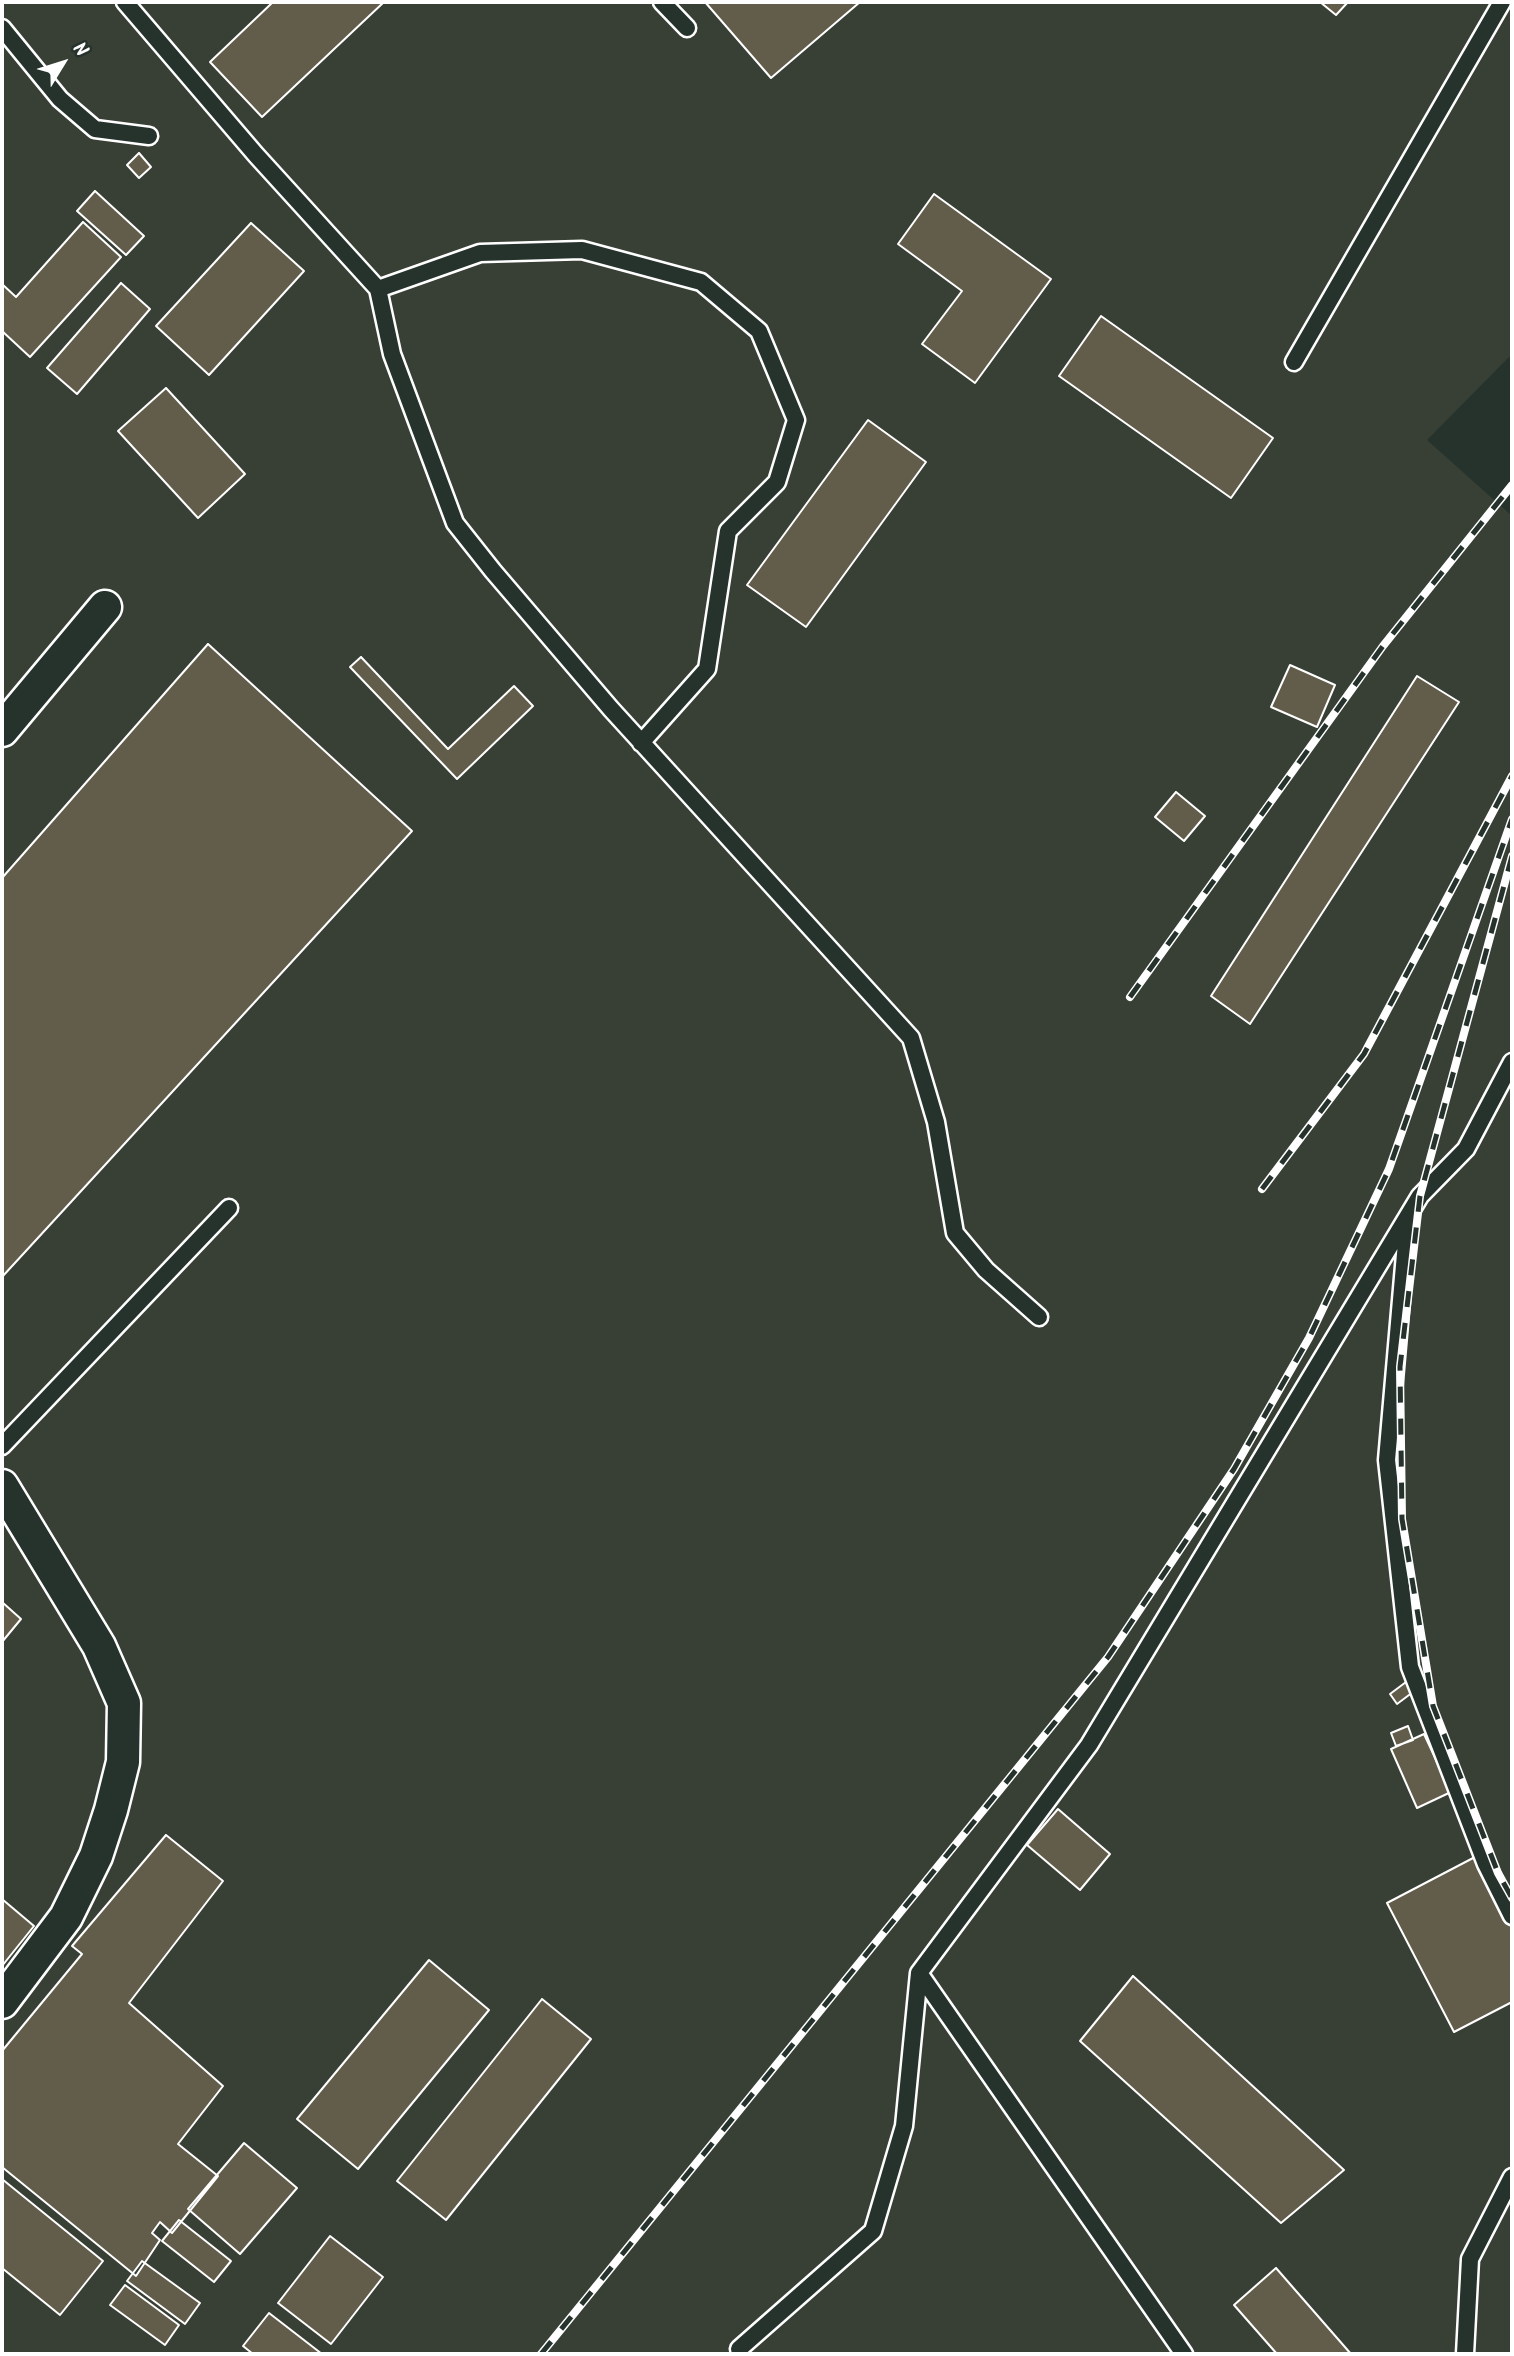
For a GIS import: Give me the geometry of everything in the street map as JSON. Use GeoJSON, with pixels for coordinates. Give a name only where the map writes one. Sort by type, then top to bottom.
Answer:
{"type":"FeatureCollection","features":[{"type":"Feature","properties":{"kind":"street"},"geometry":{"type":"LineString","coordinates":[[2,730],[105,607]]}},
{"type":"Feature","properties":{"kind":"street"},"geometry":{"type":"LineString","coordinates":[[2,1486],[99,1646],[124,1703],[123,1762],[96,1856],[66,1917],[2,2002]]}},
{"type":"Feature","properties":{"kind":"lane"},"geometry":{"type":"LineString","coordinates":[[125,2],[256,155],[378,289],[392,354],[455,523],[641,743],[911,1038],[936,1122],[955,1233],[986,1270],[1039,1317]]}},
{"type":"Feature","properties":{"kind":"lane"},"geometry":{"type":"LineString","coordinates":[[662,2],[687,28]]}},
{"type":"Feature","properties":{"kind":"lane"},"geometry":{"type":"LineString","coordinates":[[1294,362],[1502,2]]}},
{"type":"Feature","properties":{"kind":"lane"},"geometry":{"type":"LineString","coordinates":[[2,28],[60,99],[95,129],[149,136]]}},
{"type":"Feature","properties":{"kind":"lane"},"geometry":{"type":"LineString","coordinates":[[378,289],[480,253],[582,250],[701,282],[758,331],[796,420],[777,482],[728,530],[707,669],[641,743]]}},
{"type":"Feature","properties":{"kind":"lane"},"geometry":{"type":"LineString","coordinates":[[738,2349],[873,2231],[904,2126],[919,1973],[1089,1745],[1420,1196],[1466,1149],[1512,1062]]}},
{"type":"Feature","properties":{"kind":"lane"},"geometry":{"type":"LineString","coordinates":[[2,1446],[229,1208]]}},
{"type":"Feature","properties":{"kind":"lane"},"geometry":{"type":"LineString","coordinates":[[1409,1214],[1387,1460],[1410,1667],[1486,1864],[1512,1916]]}},
{"type":"Feature","properties":{"kind":"lane"},"geometry":{"type":"LineString","coordinates":[[919,1973],[1184,2354]]}},
{"type":"Feature","properties":{"kind":"lane"},"geometry":{"type":"LineString","coordinates":[[1465,2354],[1470,2259],[1512,2177]]}},
{"type":"Feature","properties":{"kind":"shaded area"},"geometry":{"type":"Polygon","coordinates":[[[2,2],[1512,2],[1512,354],[1427,440],[1512,516],[1512,2354],[2,2354],[2,2]]]}},
{"type":"Feature","properties":{"kind":"building"},"geometry":{"type":"Polygon","coordinates":[[[273,2],[384,2],[262,117],[210,62],[273,2]]]}},
{"type":"Feature","properties":{"kind":"building"},"geometry":{"type":"Polygon","coordinates":[[[705,2],[860,2],[771,78],[705,2]]]}},
{"type":"Feature","properties":{"kind":"building"},"geometry":{"type":"Polygon","coordinates":[[[1320,2],[1348,2],[1336,15],[1320,2]]]}},
{"type":"Feature","properties":{"kind":"building"},"geometry":{"type":"Polygon","coordinates":[[[139,153],[151,167],[139,178],[127,165],[139,153]]]}},
{"type":"Feature","properties":{"kind":"building"},"geometry":{"type":"Polygon","coordinates":[[[95,191],[144,236],[126,255],[77,211],[95,191]]]}},
{"type":"Feature","properties":{"kind":"building"},"geometry":{"type":"Polygon","coordinates":[[[934,194],[1051,279],[975,383],[922,344],[962,291],[898,244],[934,194]]]}},
{"type":"Feature","properties":{"kind":"building"},"geometry":{"type":"Polygon","coordinates":[[[83,222],[121,257],[30,357],[2,331],[2,284],[16,297],[83,222]]]}},
{"type":"Feature","properties":{"kind":"building"},"geometry":{"type":"Polygon","coordinates":[[[251,223],[304,271],[209,375],[156,326],[251,223]]]}},
{"type":"Feature","properties":{"kind":"building"},"geometry":{"type":"Polygon","coordinates":[[[121,283],[150,309],[77,394],[47,368],[121,283]]]}},
{"type":"Feature","properties":{"kind":"building"},"geometry":{"type":"Polygon","coordinates":[[[1101,316],[1273,438],[1231,498],[1059,376],[1101,316]]]}},
{"type":"Feature","properties":{"kind":"building"},"geometry":{"type":"Polygon","coordinates":[[[166,388],[245,474],[198,518],[118,431],[166,388]]]}},
{"type":"Feature","properties":{"kind":"building"},"geometry":{"type":"Polygon","coordinates":[[[868,420],[926,462],[806,627],[747,585],[868,420]]]}},
{"type":"Feature","properties":{"kind":"building"},"geometry":{"type":"Polygon","coordinates":[[[208,644],[412,831],[2,1277],[2,878],[208,644]]]}},
{"type":"Feature","properties":{"kind":"building"},"geometry":{"type":"Polygon","coordinates":[[[361,657],[448,749],[514,686],[533,706],[457,779],[350,667],[361,657]]]}},
{"type":"Feature","properties":{"kind":"building"},"geometry":{"type":"Polygon","coordinates":[[[1290,665],[1335,685],[1317,727],[1271,707],[1290,665]]]}},
{"type":"Feature","properties":{"kind":"building"},"geometry":{"type":"Polygon","coordinates":[[[1417,676],[1459,702],[1250,1024],[1211,996],[1417,676]]]}},
{"type":"Feature","properties":{"kind":"building"},"geometry":{"type":"Polygon","coordinates":[[[1176,792],[1205,816],[1184,841],[1155,817],[1176,792]]]}},
{"type":"Feature","properties":{"kind":"building"},"geometry":{"type":"Polygon","coordinates":[[[2,1602],[21,1619],[2,1642],[2,1602]]]}},
{"type":"Feature","properties":{"kind":"building"},"geometry":{"type":"Polygon","coordinates":[[[1406,1682],[1413,1692],[1397,1704],[1390,1694],[1406,1682]]]}},
{"type":"Feature","properties":{"kind":"building"},"geometry":{"type":"Polygon","coordinates":[[[1408,1726],[1413,1740],[1396,1746],[1391,1733],[1408,1726]]]}},
{"type":"Feature","properties":{"kind":"building"},"geometry":{"type":"Polygon","coordinates":[[[1424,1734],[1451,1792],[1417,1808],[1391,1749],[1424,1734]]]}},
{"type":"Feature","properties":{"kind":"building"},"geometry":{"type":"Polygon","coordinates":[[[1058,1809],[1110,1854],[1080,1890],[1027,1845],[1058,1809]]]}},
{"type":"Feature","properties":{"kind":"building"},"geometry":{"type":"Polygon","coordinates":[[[166,1835],[223,1881],[129,2003],[223,2086],[178,2144],[218,2176],[172,2233],[160,2222],[152,2233],[160,2240],[136,2276],[2,2167],[2,2051],[82,1954],[72,1946],[166,1835]]]}},
{"type":"Feature","properties":{"kind":"building"},"geometry":{"type":"Polygon","coordinates":[[[1475,1857],[1512,1928],[1512,2002],[1454,2032],[1387,1903],[1475,1857]]]}},
{"type":"Feature","properties":{"kind":"building"},"geometry":{"type":"Polygon","coordinates":[[[2,1899],[34,1926],[2,1966],[2,1899]]]}},
{"type":"Feature","properties":{"kind":"building"},"geometry":{"type":"Polygon","coordinates":[[[429,1960],[489,2010],[358,2169],[297,2119],[429,1960]]]}},
{"type":"Feature","properties":{"kind":"building"},"geometry":{"type":"Polygon","coordinates":[[[1133,1976],[1344,2170],[1281,2223],[1080,2041],[1133,1976]]]}},
{"type":"Feature","properties":{"kind":"building"},"geometry":{"type":"Polygon","coordinates":[[[542,1999],[591,2039],[446,2220],[397,2181],[542,1999]]]}},
{"type":"Feature","properties":{"kind":"building"},"geometry":{"type":"Polygon","coordinates":[[[244,2143],[297,2188],[240,2254],[188,2209],[244,2143]]]}},
{"type":"Feature","properties":{"kind":"building"},"geometry":{"type":"Polygon","coordinates":[[[2,2179],[103,2261],[60,2315],[2,2268],[2,2179]]]}},
{"type":"Feature","properties":{"kind":"building"},"geometry":{"type":"Polygon","coordinates":[[[179,2220],[231,2261],[214,2282],[162,2241],[179,2220]]]}},
{"type":"Feature","properties":{"kind":"building"},"geometry":{"type":"Polygon","coordinates":[[[330,2236],[383,2277],[331,2344],[278,2303],[330,2236]]]}},
{"type":"Feature","properties":{"kind":"building"},"geometry":{"type":"Polygon","coordinates":[[[142,2261],[200,2303],[185,2324],[127,2281],[142,2261]]]}},
{"type":"Feature","properties":{"kind":"building"},"geometry":{"type":"Polygon","coordinates":[[[1276,2268],[1351,2354],[1277,2354],[1234,2305],[1276,2268]]]}},
{"type":"Feature","properties":{"kind":"building"},"geometry":{"type":"Polygon","coordinates":[[[125,2285],[179,2325],[165,2345],[110,2305],[125,2285]]]}},
{"type":"Feature","properties":{"kind":"building"},"geometry":{"type":"Polygon","coordinates":[[[269,2313],[322,2354],[253,2354],[243,2346],[269,2313]]]}},
{"type":"Feature","properties":{"kind":"railway"},"geometry":{"type":"LineString","coordinates":[[1130,997],[1383,646],[1512,485]]}},
{"type":"Feature","properties":{"kind":"railway"},"geometry":{"type":"LineString","coordinates":[[1262,1189],[1364,1054],[1512,776]]}},
{"type":"Feature","properties":{"kind":"railway"},"geometry":{"type":"LineString","coordinates":[[541,2354],[1108,1657],[1234,1469],[1309,1338],[1389,1169],[1512,819]]}},
{"type":"Feature","properties":{"kind":"railway"},"geometry":{"type":"LineString","coordinates":[[1512,856],[1420,1196],[1400,1367],[1402,1519],[1433,1706],[1498,1873],[1512,1898]]}}]}
